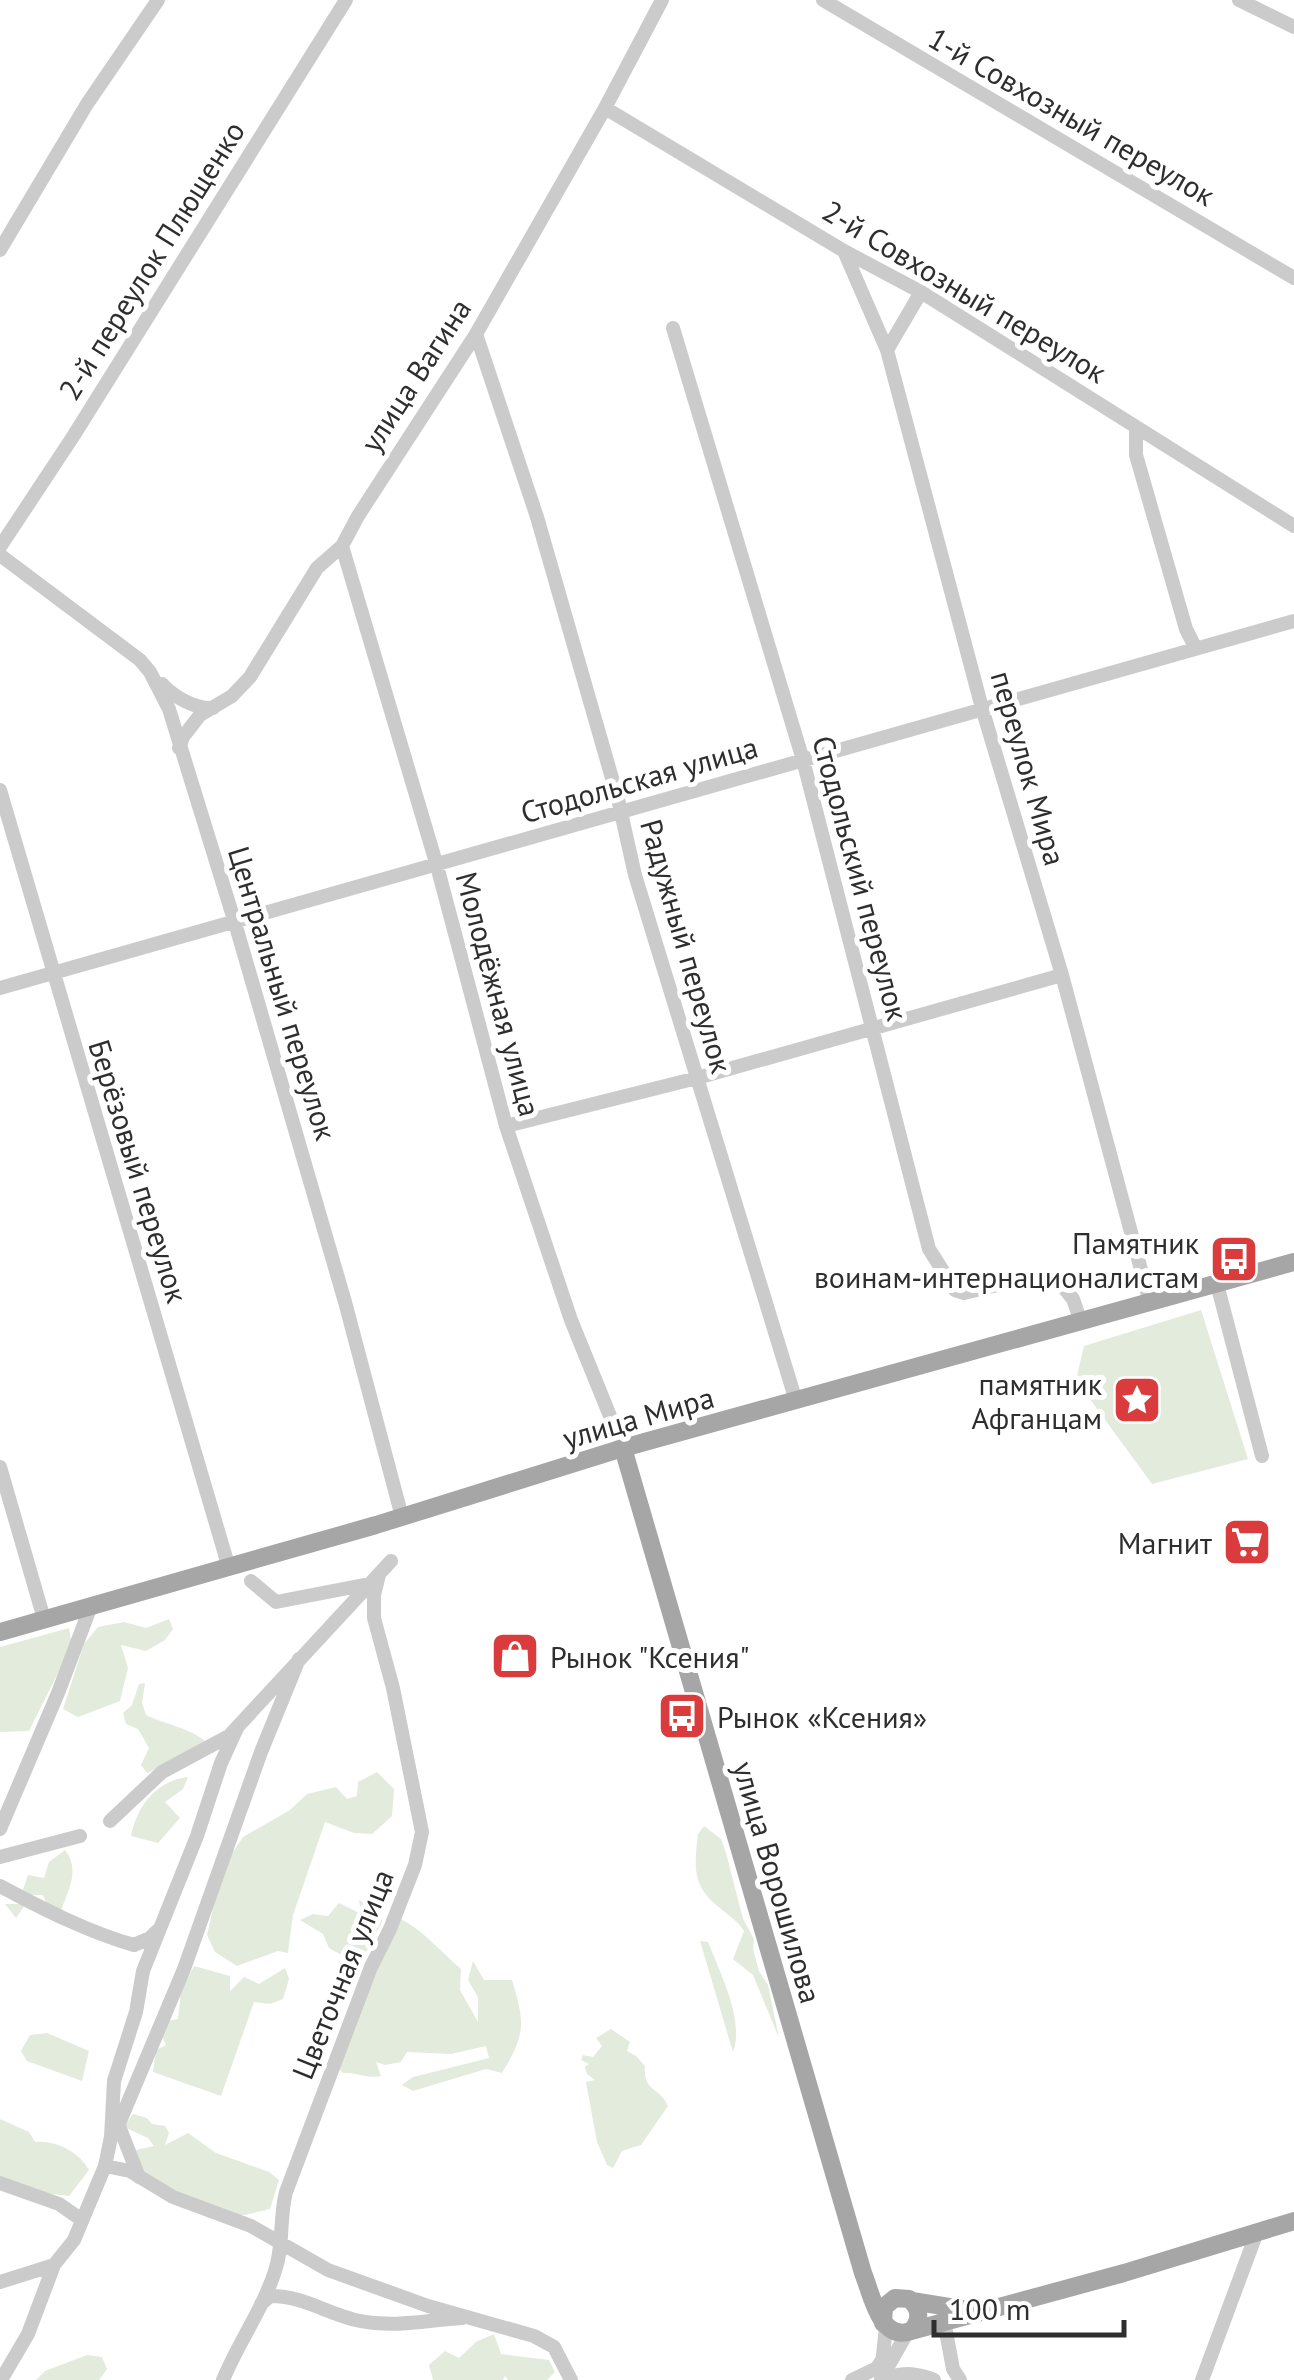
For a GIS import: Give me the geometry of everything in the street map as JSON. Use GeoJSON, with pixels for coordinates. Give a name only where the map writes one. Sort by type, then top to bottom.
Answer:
{"type":"FeatureCollection","features":[{"type":"Feature","properties":{"kind":"main road","name":"улица Мира"},"geometry":{"type":"LineString","coordinates":[[0,1632],[402,1517],[623,1448],[1294,1262]]}},
{"type":"Feature","properties":{"kind":"main road","name":"улица Ворошилова"},"geometry":{"type":"LineString","coordinates":[[623,1448],[862,2272],[885,2325]]}},
{"type":"Feature","properties":{"kind":"main road"},"geometry":{"type":"LineString","coordinates":[[980,2311],[905,2300],[884,2307],[885,2325],[894,2333],[909,2332],[1294,2221]]}},
{"type":"Feature","properties":{"kind":"main road"},"geometry":{"type":"LineString","coordinates":[[862,2272],[905,2300],[918,2319],[909,2332]]}},
{"type":"Feature","properties":{"kind":"street"},"geometry":{"type":"LineString","coordinates":[[0,250],[60,148],[158,0]]}},
{"type":"Feature","properties":{"kind":"street","name":"2-й переулок Плющенко"},"geometry":{"type":"LineString","coordinates":[[0,547],[346,0]]}},
{"type":"Feature","properties":{"kind":"street","name":"улица Вагина"},"geometry":{"type":"LineString","coordinates":[[179,749],[191,726],[232,696],[250,677],[317,568],[342,546],[476,334],[662,0]]}},
{"type":"Feature","properties":{"kind":"street","name":"1-й Совхозный переулок"},"geometry":{"type":"LineString","coordinates":[[823,0],[1294,278]]}},
{"type":"Feature","properties":{"kind":"street"},"geometry":{"type":"LineString","coordinates":[[1245,1],[1294,27]]}},
{"type":"Feature","properties":{"kind":"street","name":"2-й Совхозный переулок"},"geometry":{"type":"LineString","coordinates":[[605,108],[844,251],[921,292],[1294,526]]}},
{"type":"Feature","properties":{"kind":"street","name":"переулок Мира"},"geometry":{"type":"LineString","coordinates":[[844,251],[887,350],[982,708],[1062,975],[1150,1303]]}},
{"type":"Feature","properties":{"kind":"street"},"geometry":{"type":"LineString","coordinates":[[887,350],[921,292]]}},
{"type":"Feature","properties":{"kind":"street","name":"Стодольский переулок"},"geometry":{"type":"LineString","coordinates":[[674,328],[802,760],[929,1249],[955,1290],[964,1294],[1031,1277],[1056,1278],[1073,1299],[1080,1322]]}},
{"type":"Feature","properties":{"kind":"street","name":"Радужный переулок"},"geometry":{"type":"LineString","coordinates":[[476,334],[537,518],[635,875],[796,1401]]}},
{"type":"Feature","properties":{"kind":"street"},"geometry":{"type":"LineString","coordinates":[[1136,427],[1136,455],[1186,630],[1195,647]]}},
{"type":"Feature","properties":{"kind":"street","name":"Молодёжная улица"},"geometry":{"type":"LineString","coordinates":[[342,546],[437,866],[506,1126],[571,1320],[623,1448]]}},
{"type":"Feature","properties":{"kind":"street","name":"Центральный переулок"},"geometry":{"type":"LineString","coordinates":[[0,556],[140,660],[169,709],[345,1302],[402,1517]]}},
{"type":"Feature","properties":{"kind":"street","name":"Стодольская улица"},"geometry":{"type":"LineString","coordinates":[[0,988],[1294,621]]}},
{"type":"Feature","properties":{"kind":"street"},"geometry":{"type":"LineString","coordinates":[[150,672],[175,696],[204,709],[214,708]]}},
{"type":"Feature","properties":{"kind":"street","name":"Берёзовый переулок"},"geometry":{"type":"LineString","coordinates":[[0,790],[229,1568]]}},
{"type":"Feature","properties":{"kind":"street"},"geometry":{"type":"LineString","coordinates":[[506,1126],[697,1078],[1062,975]]}},
{"type":"Feature","properties":{"kind":"street"},"geometry":{"type":"LineString","coordinates":[[1217,1284],[1262,1456]]}},
{"type":"Feature","properties":{"kind":"street"},"geometry":{"type":"LineString","coordinates":[[0,1468],[44,1618]]}},
{"type":"Feature","properties":{"kind":"street"},"geometry":{"type":"LineString","coordinates":[[110,1822],[162,1772],[214,1746],[238,1726],[391,1561]]}},
{"type":"Feature","properties":{"kind":"street"},"geometry":{"type":"LineString","coordinates":[[251,1582],[276,1602],[375,1580]]}},
{"type":"Feature","properties":{"kind":"street","name":"Цветочная улица"},"geometry":{"type":"LineString","coordinates":[[223,2380],[275,2271],[281,2244],[280,2218],[293,2171],[371,1967],[409,1881],[422,1832],[374,1618],[375,1580]]}},
{"type":"Feature","properties":{"kind":"street"},"geometry":{"type":"LineString","coordinates":[[0,1829],[90,1606]]}},
{"type":"Feature","properties":{"kind":"street"},"geometry":{"type":"LineString","coordinates":[[139,2177],[116,2118],[184,1969],[261,1752],[299,1659]]}},
{"type":"Feature","properties":{"kind":"street"},"geometry":{"type":"LineString","coordinates":[[1,2380],[28,2334],[54,2266],[74,2240],[105,2166],[116,2118],[118,2066],[136,2012],[143,1971],[238,1726]]}},
{"type":"Feature","properties":{"kind":"street"},"geometry":{"type":"LineString","coordinates":[[0,1857],[80,1836]]}},
{"type":"Feature","properties":{"kind":"street"},"geometry":{"type":"LineString","coordinates":[[0,1886],[68,1921],[134,1946],[158,1930]]}},
{"type":"Feature","properties":{"kind":"street"},"geometry":{"type":"LineString","coordinates":[[105,2166],[130,2171],[173,2198],[250,2226],[355,2280],[546,2342],[554,2347],[571,2380]]}},
{"type":"Feature","properties":{"kind":"street"},"geometry":{"type":"LineString","coordinates":[[0,2183],[59,2204],[82,2220]]}},
{"type":"Feature","properties":{"kind":"street"},"geometry":{"type":"LineString","coordinates":[[1202,2380],[1257,2232]]}},
{"type":"Feature","properties":{"kind":"street"},"geometry":{"type":"LineString","coordinates":[[0,2282],[54,2266]]}},
{"type":"Feature","properties":{"kind":"street"},"geometry":{"type":"LineString","coordinates":[[260,2306],[270,2296],[286,2297],[342,2317],[381,2324],[473,2318]]}},
{"type":"Feature","properties":{"kind":"street"},"geometry":{"type":"LineString","coordinates":[[944,2322],[952,2369],[960,2380]]}},
{"type":"Feature","properties":{"kind":"street"},"geometry":{"type":"LineString","coordinates":[[881,2380],[885,2325]]}},
{"type":"Feature","properties":{"kind":"street"},"geometry":{"type":"LineString","coordinates":[[881,2380],[909,2332]]}},
{"type":"Feature","properties":{"kind":"street"},"geometry":{"type":"LineString","coordinates":[[852,2380],[877,2368],[883,2359]]}},
{"type":"Feature","properties":{"kind":"street"},"geometry":{"type":"LineString","coordinates":[[881,2380],[896,2374],[918,2373],[934,2380]]}},
{"type":"Feature","properties":{"kind":"shaded area"},"geometry":{"type":"Polygon","coordinates":[[[1201,1310],[1248,1459],[1152,1484],[1076,1380],[1084,1346],[1201,1310]]]}},
{"type":"Feature","properties":{"kind":"shaded area"},"geometry":{"type":"Polygon","coordinates":[[[169,1619],[173,1629],[165,1640],[146,1651],[121,1645],[128,1668],[120,1701],[78,1717],[63,1709],[84,1644],[98,1627],[124,1622],[146,1628],[169,1619]]]}},
{"type":"Feature","properties":{"kind":"shaded area"},"geometry":{"type":"Polygon","coordinates":[[[69,1628],[72,1645],[29,1731],[0,1732],[0,1647],[69,1628]]]}},
{"type":"Feature","properties":{"kind":"shaded area"},"geometry":{"type":"Polygon","coordinates":[[[145,1683],[142,1703],[146,1715],[187,1730],[208,1744],[147,1773],[141,1765],[149,1748],[138,1729],[126,1724],[123,1713],[132,1705],[139,1684],[145,1683]]]}},
{"type":"Feature","properties":{"kind":"shaded area"},"geometry":{"type":"Polygon","coordinates":[[[377,1772],[394,1789],[392,1816],[372,1834],[354,1833],[325,1822],[293,1915],[288,1953],[278,1951],[237,1966],[215,1952],[207,1935],[222,1868],[243,1837],[290,1810],[307,1794],[336,1787],[347,1799],[357,1796],[358,1782],[377,1772]]]}},
{"type":"Feature","properties":{"kind":"shaded area"},"geometry":{"type":"Polygon","coordinates":[[[188,1777],[183,1789],[165,1802],[180,1818],[158,1843],[131,1836],[150,1797],[166,1784],[188,1777]]]}},
{"type":"Feature","properties":{"kind":"shaded area"},"geometry":{"type":"Polygon","coordinates":[[[704,1826],[721,1839],[726,1853],[743,1919],[754,1939],[759,1971],[768,1985],[779,2038],[753,1975],[733,1959],[744,1931],[700,1884],[696,1857],[698,1834],[704,1826]]]}},
{"type":"Feature","properties":{"kind":"shaded area"},"geometry":{"type":"Polygon","coordinates":[[[65,1850],[72,1875],[59,1917],[49,1910],[43,1895],[32,1895],[16,1918],[5,1904],[18,1904],[28,1875],[44,1878],[49,1862],[65,1850]]]}},
{"type":"Feature","properties":{"kind":"shaded area"},"geometry":{"type":"Polygon","coordinates":[[[359,1900],[382,1911],[382,1922],[362,1960],[329,1948],[323,1934],[300,1920],[313,1914],[328,1916],[339,1903],[361,1914],[359,1900]]]}},
{"type":"Feature","properties":{"kind":"shaded area"},"geometry":{"type":"Polygon","coordinates":[[[401,1919],[425,1935],[461,1969],[460,1990],[478,2022],[478,1997],[468,1980],[473,1961],[484,1980],[512,1980],[521,2028],[516,2048],[502,2073],[486,2069],[413,2091],[402,2085],[413,2077],[489,2058],[486,2046],[451,2054],[407,2052],[401,2062],[376,2062],[381,2076],[343,2073],[337,2067],[401,1919]]]}},
{"type":"Feature","properties":{"kind":"shaded area"},"geometry":{"type":"Polygon","coordinates":[[[700,1941],[708,1942],[730,1997],[736,2026],[733,2052],[700,1941]]]}},
{"type":"Feature","properties":{"kind":"shaded area"},"geometry":{"type":"Polygon","coordinates":[[[194,1966],[230,1976],[230,1991],[244,1977],[259,1984],[285,1968],[289,1979],[283,1999],[270,2004],[254,2002],[221,2096],[153,2072],[156,2050],[166,2045],[160,2032],[168,2021],[178,2019],[181,1992],[194,1966]]]}},
{"type":"Feature","properties":{"kind":"shaded area"},"geometry":{"type":"Polygon","coordinates":[[[611,2029],[630,2042],[627,2051],[645,2066],[646,2080],[668,2106],[641,2145],[622,2151],[613,2168],[607,2165],[597,2142],[586,2082],[595,2080],[587,2074],[585,2067],[589,2064],[581,2060],[583,2055],[593,2057],[602,2046],[596,2038],[611,2029]]]}},
{"type":"Feature","properties":{"kind":"shaded area"},"geometry":{"type":"Polygon","coordinates":[[[47,2033],[89,2051],[82,2081],[27,2061],[21,2051],[30,2035],[47,2033]]]}},
{"type":"Feature","properties":{"kind":"shaded area"},"geometry":{"type":"Polygon","coordinates":[[[133,2114],[165,2126],[169,2133],[165,2145],[188,2133],[216,2153],[269,2172],[279,2180],[270,2209],[245,2215],[219,2215],[141,2175],[136,2150],[154,2146],[148,2138],[124,2127],[133,2114]]]}},
{"type":"Feature","properties":{"kind":"shaded area"},"geometry":{"type":"Polygon","coordinates":[[[0,2119],[29,2132],[35,2142],[66,2148],[85,2164],[89,2170],[69,2196],[44,2193],[0,2176],[0,2119]]]}},
{"type":"Feature","properties":{"kind":"shaded area"},"geometry":{"type":"Polygon","coordinates":[[[494,2334],[501,2354],[549,2360],[555,2372],[547,2380],[508,2380],[505,2376],[503,2380],[433,2380],[429,2365],[445,2351],[459,2358],[476,2342],[494,2334]]]}},
{"type":"Feature","properties":{"kind":"shaded area"},"geometry":{"type":"Polygon","coordinates":[[[87,2355],[102,2357],[107,2369],[99,2380],[36,2380],[45,2371],[87,2355]]]}},
{"type":"Feature","properties":{"kind":"place","name":"Памятник воинам‐интернационалистам"},"geometry":{"type":"Point","coordinates":[1234,1259]}},
{"type":"Feature","properties":{"kind":"place","name":"памятник Афганцам"},"geometry":{"type":"Point","coordinates":[1137,1400]}},
{"type":"Feature","properties":{"kind":"place","name":"Магнит"},"geometry":{"type":"Point","coordinates":[1247,1542]}},
{"type":"Feature","properties":{"kind":"place","name":"Рынок \"Ксения\""},"geometry":{"type":"Point","coordinates":[515,1656]}},
{"type":"Feature","properties":{"kind":"place","name":"Рынок «Ксения»"},"geometry":{"type":"Point","coordinates":[682,1716]}}]}
